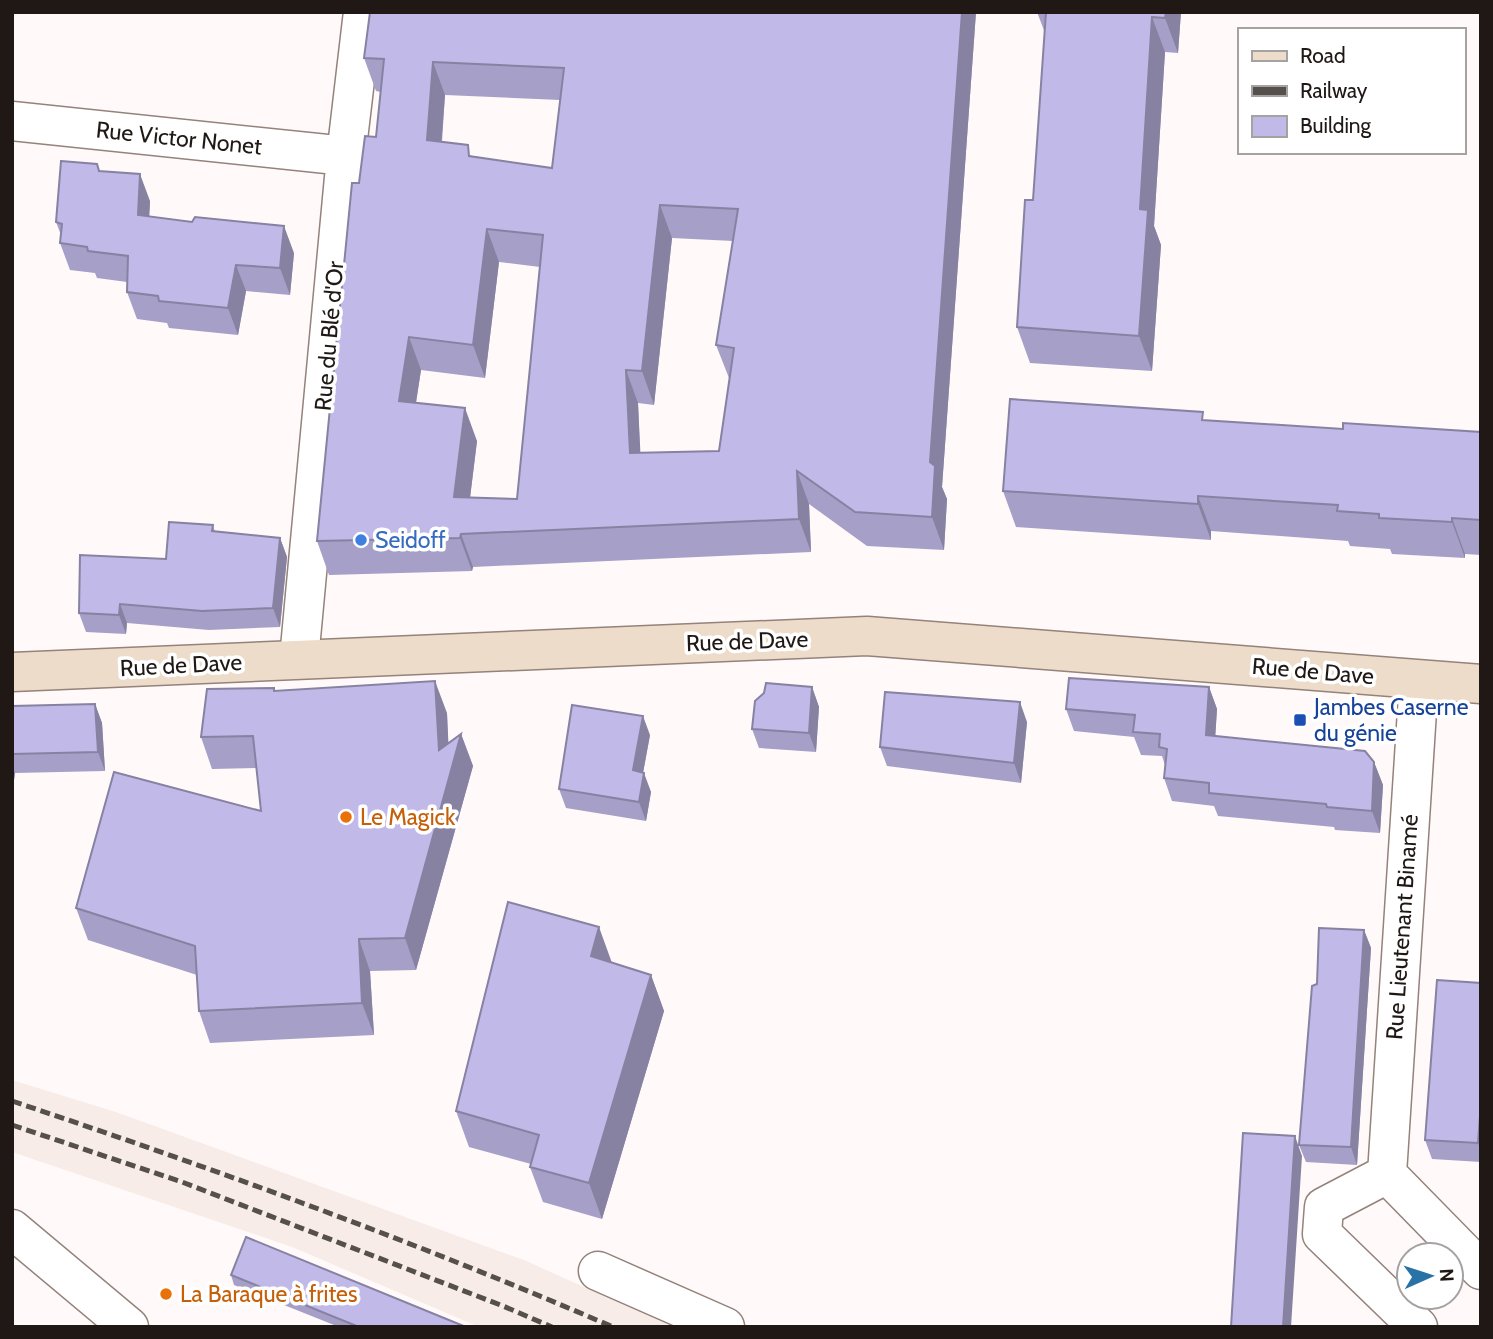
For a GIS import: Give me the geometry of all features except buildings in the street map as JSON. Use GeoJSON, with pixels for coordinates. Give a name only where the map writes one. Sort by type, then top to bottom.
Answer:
{"type":"FeatureCollection","features":[{"type":"Feature","properties":{"kind":"main road","name":"Rue de Dave"},"geometry":{"type":"LineString","coordinates":[[12,672],[867,636],[1481,684]]}},
{"type":"Feature","properties":{"kind":"street","name":"Rue du Blé d'Or"},"geometry":{"type":"LineString","coordinates":[[299,659],[346,156],[363,12]]}},
{"type":"Feature","properties":{"kind":"street","name":"Rue Victor Nonet"},"geometry":{"type":"LineString","coordinates":[[12,121],[346,156]]}},
{"type":"Feature","properties":{"kind":"street","name":"Rue Lieutenant Binamé"},"geometry":{"type":"LineString","coordinates":[[1387,1174],[1419,680]]}},
{"type":"Feature","properties":{"kind":"street"},"geometry":{"type":"LineString","coordinates":[[1418,1327],[1322,1234],[1325,1207],[1387,1174],[1481,1270]]}},
{"type":"Feature","properties":{"kind":"street"},"geometry":{"type":"LineString","coordinates":[[12,1229],[129,1327]]}},
{"type":"Feature","properties":{"kind":"street"},"geometry":{"type":"LineString","coordinates":[[598,1271],[724,1327]]}},
{"type":"Feature","properties":{"kind":"shaded area"},"geometry":{"type":"Polygon","coordinates":[[[12,1080],[116,1112],[524,1260],[673,1327],[479,1327],[292,1247],[12,1152],[12,1080]]]}},
{"type":"Feature","properties":{"kind":"railway"},"geometry":{"type":"LineString","coordinates":[[12,1101],[315,1208],[465,1265],[613,1327]]}},
{"type":"Feature","properties":{"kind":"railway"},"geometry":{"type":"LineString","coordinates":[[12,1125],[182,1182],[552,1327]]}},
{"type":"Feature","properties":{"kind":"place","name":"Seidoff"},"geometry":{"type":"Point","coordinates":[361,540]}},
{"type":"Feature","properties":{"kind":"place","name":"Jambes Caserne du génie"},"geometry":{"type":"Point","coordinates":[1300,720]}},
{"type":"Feature","properties":{"kind":"place","name":"Le Magick"},"geometry":{"type":"Point","coordinates":[346,817]}},
{"type":"Feature","properties":{"kind":"place","name":"La Baraque à frites"},"geometry":{"type":"Point","coordinates":[166,1294]}}]}
